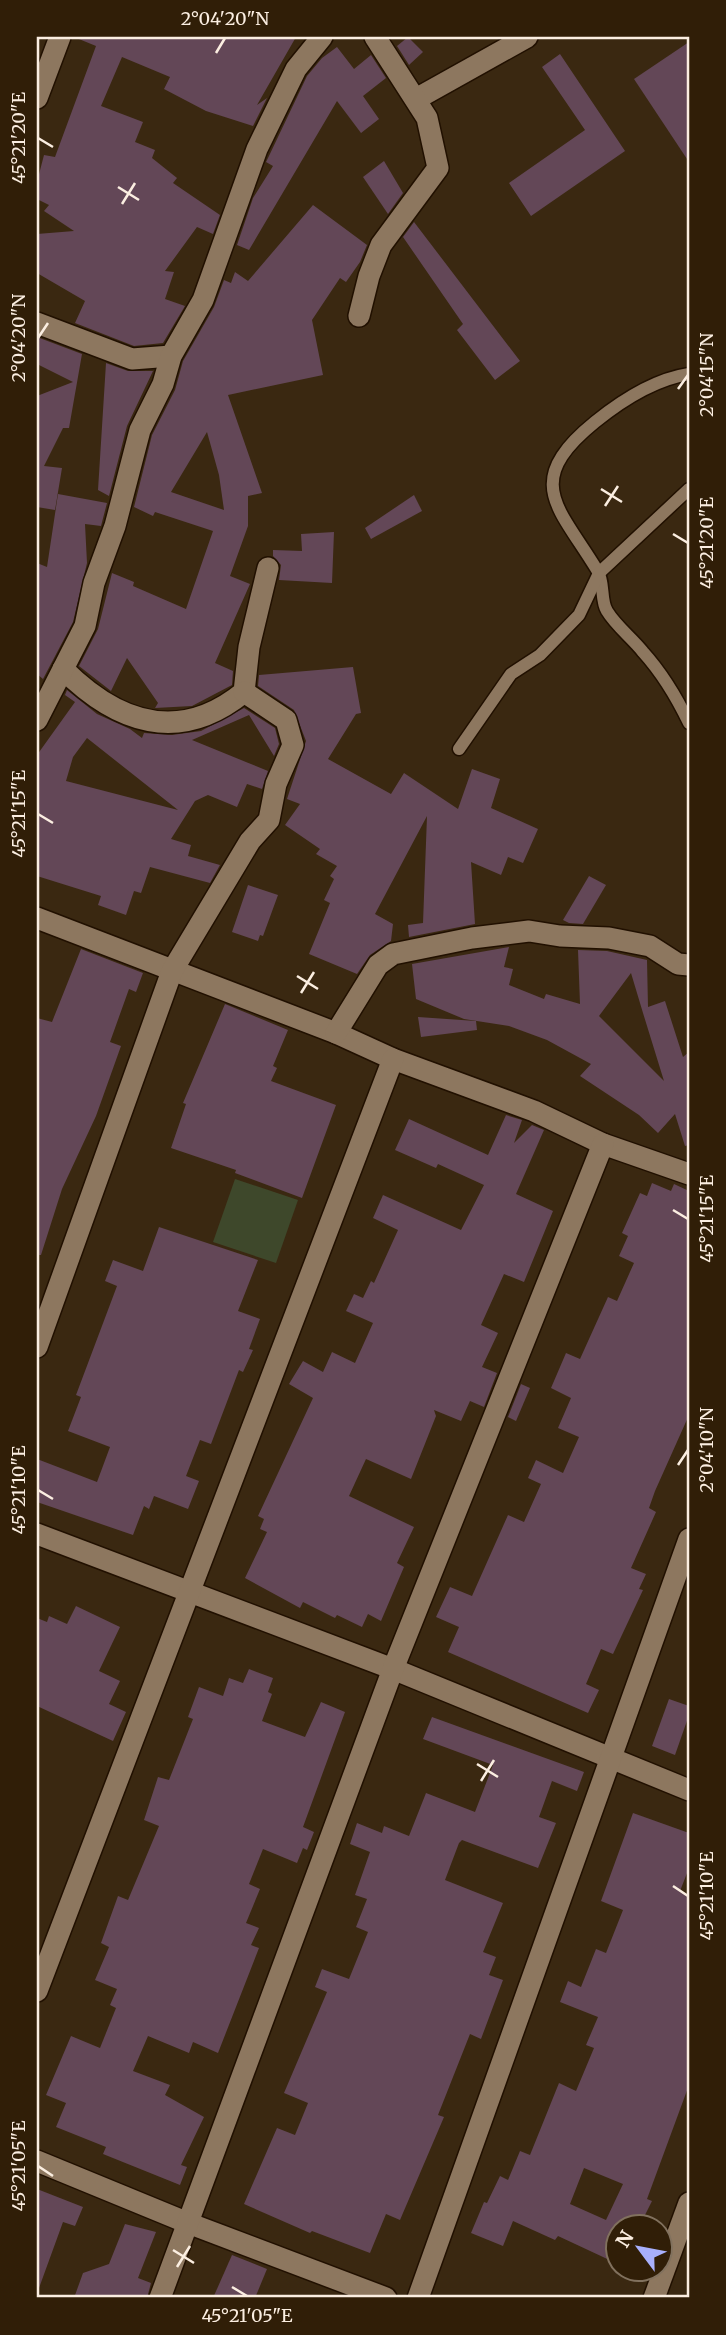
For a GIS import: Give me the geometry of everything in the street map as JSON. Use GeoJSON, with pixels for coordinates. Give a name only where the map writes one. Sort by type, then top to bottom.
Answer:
{"type":"FeatureCollection","features":[{"type":"Feature","properties":{"kind":"street"},"geometry":{"type":"LineString","coordinates":[[37,98],[60,37]]}},
{"type":"Feature","properties":{"kind":"street"},"geometry":{"type":"LineString","coordinates":[[37,720],[85,626],[94,583],[115,526],[140,429],[163,384],[171,356],[203,300],[276,105],[296,69],[323,37]]}},
{"type":"Feature","properties":{"kind":"street"},"geometry":{"type":"LineString","coordinates":[[359,316],[369,276],[381,245],[438,168],[427,118],[375,37]]}},
{"type":"Feature","properties":{"kind":"street"},"geometry":{"type":"LineString","coordinates":[[416,99],[527,37]]}},
{"type":"Feature","properties":{"kind":"street"},"geometry":{"type":"LineString","coordinates":[[37,323],[132,359],[171,356]]}},
{"type":"Feature","properties":{"kind":"street"},"geometry":{"type":"LineString","coordinates":[[63,669],[85,691],[129,716],[149,723],[177,723],[226,707],[244,692],[248,647],[268,568]]}},
{"type":"Feature","properties":{"kind":"street"},"geometry":{"type":"LineString","coordinates":[[37,1347],[172,971],[250,841],[269,820],[276,784],[293,745],[286,720],[244,692]]}},
{"type":"Feature","properties":{"kind":"street"},"geometry":{"type":"LineString","coordinates":[[37,918],[336,1033],[393,1059],[534,1111],[603,1144],[689,1174]]}},
{"type":"Feature","properties":{"kind":"street"},"geometry":{"type":"LineString","coordinates":[[336,1033],[378,965],[393,954],[472,937],[528,931],[609,938],[650,946],[678,964],[689,965]]}},
{"type":"Feature","properties":{"kind":"street"},"geometry":{"type":"LineString","coordinates":[[37,1991],[393,1059]]}},
{"type":"Feature","properties":{"kind":"street"},"geometry":{"type":"LineString","coordinates":[[160,2298],[393,1669],[603,1144]]}},
{"type":"Feature","properties":{"kind":"street"},"geometry":{"type":"LineString","coordinates":[[37,1534],[393,1669],[689,1790]]}},
{"type":"Feature","properties":{"kind":"street"},"geometry":{"type":"LineString","coordinates":[[418,2298],[689,1539]]}},
{"type":"Feature","properties":{"kind":"street"},"geometry":{"type":"LineString","coordinates":[[37,2161],[188,2223],[386,2298]]}},
{"type":"Feature","properties":{"kind":"street"},"geometry":{"type":"LineString","coordinates":[[654,2298],[689,2203]]}},
{"type":"Feature","properties":{"kind":"lane"},"geometry":{"type":"LineString","coordinates":[[689,374],[670,377],[606,414],[573,441],[558,461],[553,502],[567,528],[599,573],[606,610],[666,681],[689,723]]}},
{"type":"Feature","properties":{"kind":"lane"},"geometry":{"type":"LineString","coordinates":[[459,749],[511,674],[540,655],[579,615],[599,573],[689,489]]}},
{"type":"Feature","properties":{"kind":"green space"},"geometry":{"type":"Polygon","coordinates":[[[235,1179],[298,1200],[276,1263],[213,1242],[235,1179]]]}},
{"type":"Feature","properties":{"kind":"building"},"geometry":{"type":"Polygon","coordinates":[[[74,37],[296,37],[257,105],[267,98],[253,126],[206,111],[164,89],[170,77],[122,57],[101,106],[143,122],[135,142],[155,150],[152,158],[177,178],[173,183],[220,215],[213,234],[197,227],[165,271],[174,272],[165,299],[185,306],[163,343],[134,346],[75,323],[85,301],[37,273],[37,234],[74,231],[44,211],[49,205],[37,199],[37,182],[44,155],[55,157],[96,46],[74,37]]]}},
{"type":"Feature","properties":{"kind":"building"},"geometry":{"type":"Polygon","coordinates":[[[408,37],[423,52],[409,65],[397,46],[408,37]]]}},
{"type":"Feature","properties":{"kind":"building"},"geometry":{"type":"Polygon","coordinates":[[[689,42],[689,162],[634,79],[689,42]]]}},
{"type":"Feature","properties":{"kind":"building"},"geometry":{"type":"Polygon","coordinates":[[[337,47],[354,69],[371,55],[386,78],[363,96],[379,119],[361,133],[337,101],[249,250],[237,245],[253,198],[273,166],[266,162],[307,76],[322,58],[337,47]]]}},
{"type":"Feature","properties":{"kind":"building"},"geometry":{"type":"Polygon","coordinates":[[[560,54],[625,151],[531,216],[509,183],[585,130],[542,67],[560,54]]]}},
{"type":"Feature","properties":{"kind":"building"},"geometry":{"type":"Polygon","coordinates":[[[384,161],[403,193],[388,214],[363,177],[384,161]]]}},
{"type":"Feature","properties":{"kind":"building"},"geometry":{"type":"Polygon","coordinates":[[[313,205],[367,245],[360,262],[346,282],[340,278],[312,320],[323,375],[228,395],[262,493],[248,496],[248,526],[230,576],[250,584],[215,663],[233,671],[232,685],[192,706],[155,708],[158,703],[127,658],[111,691],[79,666],[98,629],[112,573],[134,582],[133,586],[186,609],[213,531],[155,512],[153,516],[134,507],[152,435],[175,390],[183,361],[214,307],[224,280],[231,283],[235,272],[248,281],[313,205]],[[207,432],[171,492],[224,510],[219,475],[207,432]]]}},
{"type":"Feature","properties":{"kind":"building"},"geometry":{"type":"Polygon","coordinates":[[[414,222],[520,361],[495,380],[457,330],[463,324],[403,237],[414,222]]]}},
{"type":"Feature","properties":{"kind":"building"},"geometry":{"type":"Polygon","coordinates":[[[37,337],[82,354],[69,428],[63,428],[44,466],[62,468],[55,510],[37,507],[37,396],[73,382],[37,364],[37,337]]]}},
{"type":"Feature","properties":{"kind":"building"},"geometry":{"type":"Polygon","coordinates":[[[106,363],[128,371],[153,371],[127,426],[109,496],[98,490],[106,363]]]}},
{"type":"Feature","properties":{"kind":"building"},"geometry":{"type":"Polygon","coordinates":[[[58,494],[107,503],[101,526],[85,524],[87,563],[73,622],[43,679],[37,674],[37,563],[47,567],[58,494]]]}},
{"type":"Feature","properties":{"kind":"building"},"geometry":{"type":"Polygon","coordinates":[[[414,495],[422,511],[371,539],[365,528],[414,495]]]}},
{"type":"Feature","properties":{"kind":"building"},"geometry":{"type":"Polygon","coordinates":[[[334,532],[332,583],[279,580],[281,565],[273,556],[273,550],[302,551],[301,534],[334,532]]]}},
{"type":"Feature","properties":{"kind":"building"},"geometry":{"type":"Polygon","coordinates":[[[353,667],[361,713],[356,714],[328,759],[391,794],[404,773],[458,809],[472,769],[500,779],[491,808],[538,829],[523,863],[508,857],[501,875],[471,862],[475,924],[409,937],[408,925],[423,923],[427,816],[375,914],[393,924],[391,941],[370,955],[357,974],[309,954],[330,903],[324,900],[334,879],[330,876],[337,866],[316,854],[320,849],[285,825],[300,804],[287,799],[306,741],[294,710],[258,686],[259,675],[353,667]]]}},
{"type":"Feature","properties":{"kind":"building"},"geometry":{"type":"Polygon","coordinates":[[[67,690],[97,714],[130,729],[142,738],[144,733],[172,735],[201,731],[244,708],[275,728],[279,744],[274,756],[249,715],[192,740],[268,771],[262,789],[247,784],[237,807],[208,795],[195,801],[171,839],[191,845],[188,856],[220,865],[210,883],[150,867],[141,893],[134,891],[126,915],[98,905],[101,896],[37,876],[37,755],[75,702],[65,695],[67,690]],[[87,738],[73,757],[66,781],[178,810],[87,738]]]}},
{"type":"Feature","properties":{"kind":"building"},"geometry":{"type":"Polygon","coordinates":[[[589,876],[606,885],[583,924],[563,920],[589,876]]]}},
{"type":"Feature","properties":{"kind":"building"},"geometry":{"type":"Polygon","coordinates":[[[248,885],[278,895],[263,936],[260,935],[258,941],[232,932],[248,885]]]}},
{"type":"Feature","properties":{"kind":"building"},"geometry":{"type":"Polygon","coordinates":[[[509,947],[504,967],[513,969],[509,985],[544,999],[546,994],[580,1004],[578,950],[607,951],[647,960],[648,1007],[665,1001],[683,1057],[689,1052],[689,1145],[685,1146],[675,1114],[658,1133],[639,1115],[580,1076],[591,1064],[547,1040],[509,1026],[464,1019],[416,999],[412,964],[509,947]],[[631,973],[599,1016],[664,1081],[631,973]]]}},
{"type":"Feature","properties":{"kind":"building"},"geometry":{"type":"Polygon","coordinates":[[[81,949],[143,973],[136,992],[129,989],[110,1042],[121,1046],[96,1116],[62,1189],[41,1255],[37,1255],[37,1018],[52,1022],[81,949]]]}},
{"type":"Feature","properties":{"kind":"building"},"geometry":{"type":"Polygon","coordinates":[[[225,1004],[288,1030],[273,1066],[277,1068],[271,1081],[336,1105],[302,1198],[235,1173],[236,1170],[171,1148],[186,1104],[183,1103],[225,1004]]]}},
{"type":"Feature","properties":{"kind":"building"},"geometry":{"type":"Polygon","coordinates":[[[418,1017],[476,1021],[477,1030],[421,1037],[418,1017]]]}},
{"type":"Feature","properties":{"kind":"building"},"geometry":{"type":"Polygon","coordinates":[[[506,1115],[522,1120],[514,1143],[532,1125],[544,1130],[516,1194],[553,1211],[524,1282],[504,1274],[481,1325],[498,1333],[482,1367],[497,1373],[484,1407],[470,1401],[461,1421],[434,1410],[436,1416],[411,1479],[366,1459],[349,1496],[414,1527],[397,1563],[404,1567],[381,1621],[368,1614],[362,1627],[337,1615],[335,1618],[303,1602],[300,1608],[245,1578],[267,1532],[260,1529],[264,1519],[258,1516],[313,1398],[289,1384],[303,1361],[323,1372],[332,1352],[355,1363],[373,1323],[346,1311],[354,1294],[363,1298],[371,1281],[374,1283],[398,1230],[373,1218],[383,1195],[461,1230],[484,1185],[438,1164],[436,1168],[395,1150],[409,1119],[488,1155],[506,1115]]]}},
{"type":"Feature","properties":{"kind":"building"},"geometry":{"type":"Polygon","coordinates":[[[652,1183],[671,1191],[674,1184],[689,1191],[689,1415],[655,1491],[649,1508],[656,1512],[631,1568],[646,1574],[639,1589],[643,1590],[613,1654],[601,1649],[586,1684],[599,1690],[588,1713],[448,1652],[459,1627],[436,1617],[450,1587],[472,1596],[508,1515],[524,1522],[541,1484],[528,1478],[536,1460],[563,1473],[579,1437],[558,1428],[571,1398],[551,1388],[566,1353],[580,1359],[608,1297],[617,1301],[634,1263],[619,1256],[628,1236],[622,1233],[640,1193],[647,1196],[652,1183]]]}},
{"type":"Feature","properties":{"kind":"building"},"geometry":{"type":"Polygon","coordinates":[[[159,1227],[258,1260],[238,1311],[260,1319],[249,1349],[253,1350],[243,1372],[239,1370],[211,1444],[200,1440],[186,1476],[199,1481],[188,1509],[154,1496],[149,1509],[144,1506],[133,1535],[37,1502],[37,1459],[97,1482],[110,1447],[68,1431],[81,1397],[76,1395],[117,1286],[105,1281],[113,1260],[143,1271],[159,1227]]]}},
{"type":"Feature","properties":{"kind":"building"},"geometry":{"type":"Polygon","coordinates":[[[521,1384],[530,1388],[516,1421],[508,1417],[521,1384]]]}},
{"type":"Feature","properties":{"kind":"building"},"geometry":{"type":"Polygon","coordinates":[[[76,1606],[120,1627],[99,1671],[120,1681],[109,1704],[126,1712],[113,1741],[37,1706],[37,1618],[47,1622],[49,1616],[67,1624],[76,1606]]]}},
{"type":"Feature","properties":{"kind":"building"},"geometry":{"type":"Polygon","coordinates":[[[249,1669],[273,1678],[268,1692],[272,1694],[262,1721],[305,1737],[321,1702],[345,1712],[303,1827],[314,1832],[307,1850],[303,1848],[297,1863],[263,1849],[249,1884],[260,1889],[246,1923],[259,1928],[251,1945],[259,1948],[218,2053],[193,2042],[189,2053],[148,2036],[133,2071],[170,2085],[165,2095],[204,2117],[181,2165],[187,2167],[180,2185],[103,2154],[106,2147],[56,2127],[66,2103],[46,2095],[71,2036],[100,2048],[116,2008],[110,2005],[117,1989],[95,1980],[109,1947],[101,1943],[118,1896],[128,1900],[159,1826],[144,1820],[158,1777],[169,1780],[193,1719],[188,1717],[199,1687],[223,1696],[229,1678],[243,1683],[249,1669]]]}},
{"type":"Feature","properties":{"kind":"building"},"geometry":{"type":"Polygon","coordinates":[[[669,1699],[689,1706],[689,1715],[675,1755],[652,1746],[669,1699]]]}},
{"type":"Feature","properties":{"kind":"building"},"geometry":{"type":"Polygon","coordinates":[[[432,1717],[584,1772],[577,1791],[552,1781],[539,1817],[556,1823],[538,1868],[462,1840],[459,1843],[445,1880],[503,1903],[483,1952],[496,1957],[489,1975],[503,1980],[481,2039],[470,2034],[438,2115],[444,2117],[400,2220],[386,2214],[370,2253],[312,2231],[310,2233],[244,2204],[277,2128],[295,2135],[308,2103],[284,2093],[327,1992],[315,1987],[322,1969],[349,1979],[368,1932],[356,1927],[367,1899],[355,1895],[370,1852],[350,1844],[357,1823],[382,1833],[384,1826],[409,1836],[426,1793],[475,1812],[493,1765],[423,1739],[432,1717]]]}},
{"type":"Feature","properties":{"kind":"building"},"geometry":{"type":"Polygon","coordinates":[[[633,1813],[689,1833],[689,1868],[680,1891],[689,1895],[689,2085],[647,2199],[652,2201],[646,2212],[610,2212],[623,2184],[584,2168],[570,2204],[604,2219],[604,2257],[558,2236],[555,2240],[513,2221],[503,2246],[471,2233],[484,2202],[487,2203],[500,2176],[508,2180],[520,2151],[530,2155],[559,2083],[576,2091],[594,2048],[586,2045],[598,2017],[560,2002],[568,1981],[581,1987],[596,1949],[606,1953],[623,1910],[601,1901],[633,1813]]]}},
{"type":"Feature","properties":{"kind":"building"},"geometry":{"type":"Polygon","coordinates":[[[37,2189],[83,2207],[75,2226],[63,2222],[39,2288],[37,2189]]]}},
{"type":"Feature","properties":{"kind":"building"},"geometry":{"type":"Polygon","coordinates":[[[125,2224],[156,2232],[138,2278],[151,2283],[147,2298],[74,2298],[83,2273],[109,2264],[125,2224]]]}},
{"type":"Feature","properties":{"kind":"building"},"geometry":{"type":"Polygon","coordinates":[[[232,2255],[267,2269],[255,2298],[213,2298],[232,2255]]]}}]}
